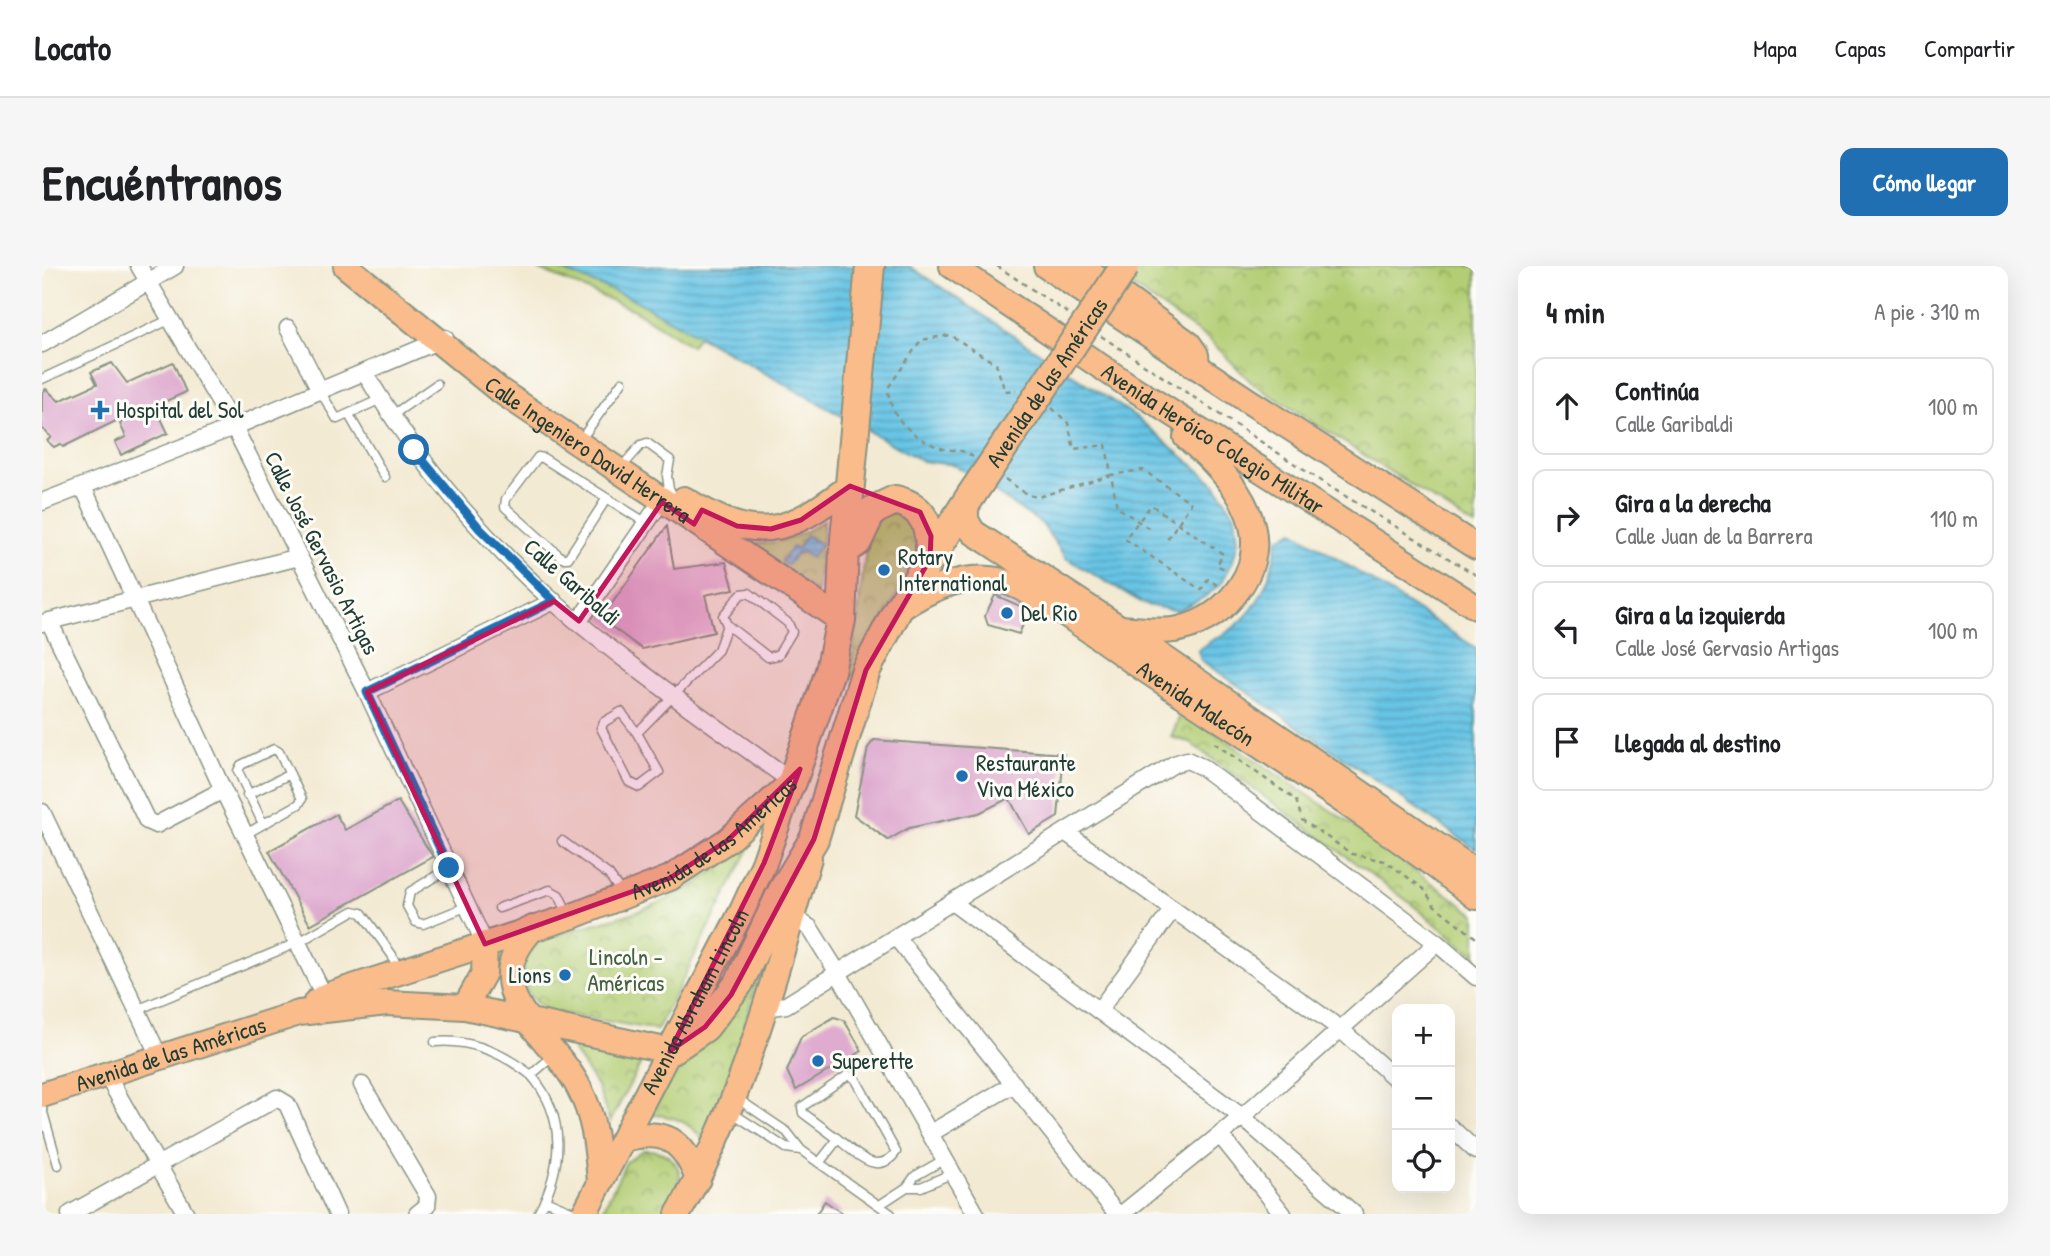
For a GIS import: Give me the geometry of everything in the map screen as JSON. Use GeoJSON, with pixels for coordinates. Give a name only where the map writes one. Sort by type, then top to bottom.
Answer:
{"type":"FeatureCollection","features":[{"type":"Feature","properties":{"kind":"highway","name":"Avenida de las Américas"},"geometry":{"type":"LineString","coordinates":[[792,782],[830,671],[841,620],[844,550],[870,266]]}},
{"type":"Feature","properties":{"kind":"highway"},"geometry":{"type":"LineString","coordinates":[[1078,266],[1188,345],[1194,355],[1195,365]]}},
{"type":"Feature","properties":{"kind":"highway","name":"Avenida de las Américas"},"geometry":{"type":"LineString","coordinates":[[670,1051],[705,1027],[731,995],[783,890],[814,839],[855,698],[898,609],[1125,266]]}},
{"type":"Feature","properties":{"kind":"highway"},"geometry":{"type":"LineString","coordinates":[[850,486],[912,505],[926,521],[930,536],[930,559]]}},
{"type":"Feature","properties":{"kind":"highway"},"geometry":{"type":"LineString","coordinates":[[844,550],[857,542],[872,510],[895,500]]}},
{"type":"Feature","properties":{"kind":"highway"},"geometry":{"type":"LineString","coordinates":[[830,671],[839,687],[855,698]]}},
{"type":"Feature","properties":{"kind":"main road","name":"Calle Ingeniero David Herrera"},"geometry":{"type":"LineString","coordinates":[[346,266],[443,339],[841,620]]}},
{"type":"Feature","properties":{"kind":"main road","name":"Calle Ingeniero David Herrera"},"geometry":{"type":"LineString","coordinates":[[368,266],[443,339]]}},
{"type":"Feature","properties":{"kind":"main road","name":"Avenida Heróico Colegio Militar"},"geometry":{"type":"LineString","coordinates":[[952,266],[1128,385],[1476,607]]}},
{"type":"Feature","properties":{"kind":"main road"},"geometry":{"type":"LineString","coordinates":[[1046,266],[1476,547]]}},
{"type":"Feature","properties":{"kind":"main road"},"geometry":{"type":"LineString","coordinates":[[1120,628],[1176,630],[1212,616],[1239,588],[1254,550],[1252,528],[1242,498],[1217,463],[1162,418],[1128,385]]}},
{"type":"Feature","properties":{"kind":"main road","name":"Calle Ingeniero David Herrera"},"geometry":{"type":"LineString","coordinates":[[582,438],[627,461],[665,496]]}},
{"type":"Feature","properties":{"kind":"main road","name":"Calle Ingeniero David Herrera"},"geometry":{"type":"LineString","coordinates":[[698,517],[737,526],[785,527],[817,510],[850,486]]}},
{"type":"Feature","properties":{"kind":"main road","name":"Avenida Malecón"},"geometry":{"type":"LineString","coordinates":[[968,501],[966,520],[973,532],[1120,628],[1476,872]]}},
{"type":"Feature","properties":{"kind":"main road","name":"Avenida Malecón"},"geometry":{"type":"LineString","coordinates":[[898,609],[922,594],[962,579],[978,578],[1013,584],[1086,629],[1344,803],[1476,897]]}},
{"type":"Feature","properties":{"kind":"main road","name":"Avenida de las Américas"},"geometry":{"type":"LineString","coordinates":[[42,1095],[299,1013],[399,972],[624,898],[670,878],[704,857],[728,840],[792,782]]}},
{"type":"Feature","properties":{"kind":"main road","name":"Avenida Abraham Lincoln"},"geometry":{"type":"LineString","coordinates":[[584,1214],[670,1051],[764,863],[792,782]]}},
{"type":"Feature","properties":{"kind":"main road"},"geometry":{"type":"LineString","coordinates":[[678,1214],[698,1179],[733,1104],[765,1008],[814,839]]}},
{"type":"Feature","properties":{"kind":"main road"},"geometry":{"type":"LineString","coordinates":[[533,928],[517,946],[509,970],[512,993],[528,1021],[568,1068],[589,1108],[596,1133],[600,1182]]}},
{"type":"Feature","properties":{"kind":"main road"},"geometry":{"type":"LineString","coordinates":[[465,1007],[484,973],[485,944]]}},
{"type":"Feature","properties":{"kind":"main road","name":"Avenida de las Américas"},"geometry":{"type":"LineString","coordinates":[[327,1002],[465,1007],[670,1051]]}},
{"type":"Feature","properties":{"kind":"main road"},"geometry":{"type":"LineString","coordinates":[[624,1139],[642,1134],[672,1140],[685,1151],[698,1179]]}},
{"type":"Feature","properties":{"kind":"street","name":"Calle José Gervasio Artigas"},"geometry":{"type":"LineString","coordinates":[[139,266],[234,427],[367,692],[485,944]]}},
{"type":"Feature","properties":{"kind":"street"},"geometry":{"type":"LineString","coordinates":[[42,344],[175,266]]}},
{"type":"Feature","properties":{"kind":"street"},"geometry":{"type":"LineString","coordinates":[[288,328],[320,390]]}},
{"type":"Feature","properties":{"kind":"street"},"geometry":{"type":"LineString","coordinates":[[42,502],[234,427],[443,339]]}},
{"type":"Feature","properties":{"kind":"street","name":"Calle Garibaldi"},"geometry":{"type":"LineString","coordinates":[[365,373],[391,416],[442,486],[480,529],[554,601],[675,696],[792,782]]}},
{"type":"Feature","properties":{"kind":"street"},"geometry":{"type":"LineString","coordinates":[[83,487],[244,835],[327,1002]]}},
{"type":"Feature","properties":{"kind":"street"},"geometry":{"type":"LineString","coordinates":[[579,621],[665,496]]}},
{"type":"Feature","properties":{"kind":"street"},"geometry":{"type":"LineString","coordinates":[[223,790],[156,825],[142,816],[45,622],[299,557]]}},
{"type":"Feature","properties":{"kind":"street"},"geometry":{"type":"LineString","coordinates":[[367,692],[554,601]]}},
{"type":"Feature","properties":{"kind":"street"},"geometry":{"type":"LineString","coordinates":[[765,1008],[786,1006],[1174,764],[1187,760],[1202,767],[1437,943],[1476,977]]}},
{"type":"Feature","properties":{"kind":"street"},"geometry":{"type":"LineString","coordinates":[[42,812],[160,1058]]}},
{"type":"Feature","properties":{"kind":"street"},"geometry":{"type":"LineString","coordinates":[[1065,832],[1339,1028],[1392,1076]]}},
{"type":"Feature","properties":{"kind":"street"},"geometry":{"type":"LineString","coordinates":[[952,902],[1100,1009],[1242,1117],[1354,1214]]}},
{"type":"Feature","properties":{"kind":"street"},"geometry":{"type":"LineString","coordinates":[[1100,1009],[1172,909]]}},
{"type":"Feature","properties":{"kind":"street"},"geometry":{"type":"LineString","coordinates":[[792,916],[810,928],[838,973],[976,1214]]}},
{"type":"Feature","properties":{"kind":"street"},"geometry":{"type":"LineString","coordinates":[[896,937],[1120,1214],[1242,1117],[1437,943]]}},
{"type":"Feature","properties":{"kind":"street"},"geometry":{"type":"LineString","coordinates":[[106,1074],[186,1214]]}},
{"type":"Feature","properties":{"kind":"street"},"geometry":{"type":"LineString","coordinates":[[931,1133],[1014,1084]]}},
{"type":"Feature","properties":{"kind":"street"},"geometry":{"type":"LineString","coordinates":[[362,1085],[424,1189],[429,1201],[417,1214]]}},
{"type":"Feature","properties":{"kind":"street"},"geometry":{"type":"LineString","coordinates":[[70,1214],[277,1098],[287,1104],[337,1214]]}},
{"type":"Feature","properties":{"kind":"street"},"geometry":{"type":"LineString","coordinates":[[1452,1130],[1476,1151]]}},
{"type":"Feature","properties":{"kind":"street"},"geometry":{"type":"LineString","coordinates":[[1220,1135],[1283,1214]]}},
{"type":"Feature","properties":{"kind":"lane"},"geometry":{"type":"LineString","coordinates":[[42,379],[169,320]]}},
{"type":"Feature","properties":{"kind":"lane"},"geometry":{"type":"LineString","coordinates":[[582,438],[622,382]]}},
{"type":"Feature","properties":{"kind":"lane"},"geometry":{"type":"LineString","coordinates":[[391,416],[437,384]]}},
{"type":"Feature","properties":{"kind":"lane"},"geometry":{"type":"LineString","coordinates":[[320,390],[337,419],[381,400]]}},
{"type":"Feature","properties":{"kind":"lane"},"geometry":{"type":"LineString","coordinates":[[349,415],[385,477]]}},
{"type":"Feature","properties":{"kind":"lane"},"geometry":{"type":"LineString","coordinates":[[607,498],[568,558],[562,558],[505,507],[506,499],[538,457],[607,498],[648,524]]}},
{"type":"Feature","properties":{"kind":"lane"},"geometry":{"type":"LineString","coordinates":[[637,733],[718,650],[727,625],[723,616],[737,596],[749,593],[788,623],[792,632],[778,655],[768,657],[727,625]]}},
{"type":"Feature","properties":{"kind":"lane"},"geometry":{"type":"LineString","coordinates":[[621,712],[637,733],[659,772],[639,787],[629,782],[601,728],[604,722],[621,712]]}},
{"type":"Feature","properties":{"kind":"lane"},"geometry":{"type":"LineString","coordinates":[[244,835],[263,824],[301,802],[303,797],[279,752],[270,749],[241,765],[239,778],[263,824]]}},
{"type":"Feature","properties":{"kind":"lane"},"geometry":{"type":"LineString","coordinates":[[247,795],[290,774]]}},
{"type":"Feature","properties":{"kind":"lane"},"geometry":{"type":"LineString","coordinates":[[562,841],[609,875],[624,898]]}},
{"type":"Feature","properties":{"kind":"lane"},"geometry":{"type":"LineString","coordinates":[[449,868],[410,892],[406,898],[407,906],[416,922],[423,924],[468,906]]}},
{"type":"Feature","properties":{"kind":"lane"},"geometry":{"type":"LineString","coordinates":[[499,908],[550,890],[559,895],[570,917]]}},
{"type":"Feature","properties":{"kind":"lane"},"geometry":{"type":"LineString","coordinates":[[136,1010],[299,942],[358,911],[393,954],[399,972]]}},
{"type":"Feature","properties":{"kind":"lane"},"geometry":{"type":"LineString","coordinates":[[435,1042],[450,1040],[484,1049],[514,1062],[531,1075],[549,1099],[559,1129],[558,1153],[545,1200],[538,1214]]}},
{"type":"Feature","properties":{"kind":"lane"},"geometry":{"type":"LineString","coordinates":[[531,1075],[555,1054]]}},
{"type":"Feature","properties":{"kind":"lane"},"geometry":{"type":"LineString","coordinates":[[848,1075],[855,1079],[896,1152],[893,1157],[873,1164],[838,1139],[802,1109],[848,1075]]}},
{"type":"Feature","properties":{"kind":"lane"},"geometry":{"type":"LineString","coordinates":[[733,1104],[749,1103],[787,1132],[801,1150],[891,1214]]}},
{"type":"Feature","properties":{"kind":"lane"},"geometry":{"type":"LineString","coordinates":[[733,1104],[786,1147],[801,1150]]}},
{"type":"Feature","properties":{"kind":"lane"},"geometry":{"type":"LineString","coordinates":[[42,1109],[58,1165]]}},
{"type":"Feature","properties":{"kind":"lane"},"geometry":{"type":"LineString","coordinates":[[819,1163],[838,1139]]}},
{"type":"Feature","properties":{"kind":"lane"},"geometry":{"type":"LineString","coordinates":[[881,1205],[907,1187],[915,1176],[949,1166]]}},
{"type":"Feature","properties":{"kind":"lane"},"geometry":{"type":"LineString","coordinates":[[907,1187],[921,1187],[949,1166]]}},
{"type":"Feature","properties":{"kind":"lane"},"geometry":{"type":"LineString","coordinates":[[545,1200],[578,1214]]}},
{"type":"Feature","properties":{"kind":"path"},"geometry":{"type":"LineString","coordinates":[[997,266],[1076,318]]}},
{"type":"Feature","properties":{"kind":"path"},"geometry":{"type":"LineString","coordinates":[[1098,334],[1322,482],[1476,575]]}},
{"type":"Feature","properties":{"kind":"path"},"geometry":{"type":"LineString","coordinates":[[1111,475],[1117,506],[1151,530]]}},
{"type":"Feature","properties":{"kind":"path"},"geometry":{"type":"LineString","coordinates":[[1151,505],[1223,554],[1217,565],[1239,588],[1208,579],[1201,590],[1125,539],[1151,505]]}},
{"type":"Feature","properties":{"kind":"path"},"geometry":{"type":"LineString","coordinates":[[1214,743],[1296,800],[1302,820],[1352,854],[1385,860],[1424,889],[1434,905],[1476,938]]}},
{"type":"Feature","properties":{"kind":"highlighted area"},"geometry":{"type":"Polygon","coordinates":[[[850,486],[920,512],[931,536],[930,559],[866,670],[814,839],[731,995],[705,1027],[670,1051],[764,863],[800,769],[728,840],[670,878],[485,944],[367,692],[554,601],[579,621],[662,502],[694,524],[702,510],[737,526],[771,529],[801,520],[850,486]]]}},
{"type":"Feature","properties":{"kind":"green space"},"geometry":{"type":"Polygon","coordinates":[[[531,266],[780,266],[729,353],[698,336],[691,346],[634,310],[531,266]]]}},
{"type":"Feature","properties":{"kind":"green space"},"geometry":{"type":"Polygon","coordinates":[[[1103,266],[1476,266],[1476,527],[1252,383],[1210,340],[1103,266]]]}},
{"type":"Feature","properties":{"kind":"green space"},"geometry":{"type":"Polygon","coordinates":[[[908,511],[920,553],[849,683],[869,526],[876,516],[908,511]]]}},
{"type":"Feature","properties":{"kind":"green space"},"geometry":{"type":"Polygon","coordinates":[[[824,520],[817,593],[745,544],[786,539],[824,520]]]}},
{"type":"Feature","properties":{"kind":"green space"},"geometry":{"type":"Polygon","coordinates":[[[1182,711],[1348,822],[1476,915],[1476,957],[1409,902],[1189,742],[1171,737],[1182,711]]]}},
{"type":"Feature","properties":{"kind":"green space","name":"Lincoln - Américas"},"geometry":{"type":"Polygon","coordinates":[[[754,839],[657,1030],[553,1012],[542,1007],[527,991],[523,971],[525,961],[539,943],[668,899],[707,876],[754,839]]]}},
{"type":"Feature","properties":{"kind":"green space","name":"Lincoln - Américas"},"geometry":{"type":"Polygon","coordinates":[[[758,971],[760,972],[731,1071],[704,1141],[681,1121],[667,1116],[650,1115],[674,1071],[726,1024],[758,971]]]}},
{"type":"Feature","properties":{"kind":"green space","name":"Lincoln - Américas"},"geometry":{"type":"Polygon","coordinates":[[[574,1047],[641,1063],[610,1122],[597,1086],[573,1050],[574,1047]]]}},
{"type":"Feature","properties":{"kind":"green space"},"geometry":{"type":"Polygon","coordinates":[[[643,1150],[661,1152],[674,1162],[680,1173],[677,1195],[664,1214],[601,1214],[626,1162],[643,1150]]]}},
{"type":"Feature","properties":{"kind":"water"},"geometry":{"type":"Polygon","coordinates":[[[551,266],[909,266],[1135,416],[1215,484],[1235,515],[1238,541],[1233,561],[1221,584],[1179,611],[1146,605],[1066,558],[1042,524],[955,465],[922,461],[633,299],[551,266]]]}},
{"type":"Feature","properties":{"kind":"water"},"geometry":{"type":"Polygon","coordinates":[[[1294,531],[1476,648],[1476,849],[1201,660],[1198,651],[1238,624],[1256,603],[1268,579],[1278,539],[1294,531]]]}},
{"type":"Feature","properties":{"kind":"water"},"geometry":{"type":"Polygon","coordinates":[[[806,535],[821,544],[811,558],[802,552],[796,554],[787,565],[781,562],[792,547],[797,549],[806,535]]]}},
{"type":"Feature","properties":{"kind":"building","name":"Hospital del Sol"},"geometry":{"type":"Polygon","coordinates":[[[173,362],[186,392],[155,406],[168,433],[121,455],[115,442],[126,437],[120,424],[130,414],[63,447],[60,444],[54,447],[47,441],[51,437],[42,428],[42,393],[46,389],[59,401],[97,384],[91,372],[112,363],[127,383],[173,362]]]}},
{"type":"Feature","properties":{"kind":"building"},"geometry":{"type":"Polygon","coordinates":[[[667,526],[674,569],[726,562],[734,589],[705,595],[714,632],[642,649],[601,619],[667,526]]]}},
{"type":"Feature","properties":{"kind":"building","name":"Del Rio"},"geometry":{"type":"Polygon","coordinates":[[[995,595],[1029,610],[1019,634],[988,625],[985,616],[995,595]]]}},
{"type":"Feature","properties":{"kind":"building","name":"Restaurante Viva México"},"geometry":{"type":"Polygon","coordinates":[[[874,740],[1064,754],[1058,817],[1029,834],[1009,798],[979,813],[909,828],[888,840],[854,815],[868,748],[874,740]]]}},
{"type":"Feature","properties":{"kind":"building"},"geometry":{"type":"Polygon","coordinates":[[[398,801],[433,857],[310,925],[269,851],[336,814],[345,830],[398,801]]]}},
{"type":"Feature","properties":{"kind":"building","name":"Superette"},"geometry":{"type":"Polygon","coordinates":[[[834,1017],[844,1020],[862,1051],[796,1090],[787,1071],[801,1037],[834,1017]]]}},
{"type":"Feature","properties":{"kind":"building"},"geometry":{"type":"Polygon","coordinates":[[[825,1201],[843,1214],[816,1214],[825,1201]]]}},
{"type":"Feature","properties":{"kind":"place","name":"Hospital del Sol"},"geometry":{"type":"Point","coordinates":[100,410]}},
{"type":"Feature","properties":{"kind":"place","name":"Rotary International"},"geometry":{"type":"Point","coordinates":[884,570]}},
{"type":"Feature","properties":{"kind":"place","name":"Del Rio"},"geometry":{"type":"Point","coordinates":[1007,613]}},
{"type":"Feature","properties":{"kind":"place","name":"Restaurante Viva México"},"geometry":{"type":"Point","coordinates":[962,776]}},
{"type":"Feature","properties":{"kind":"place","name":"Lions"},"geometry":{"type":"Point","coordinates":[565,975]}},
{"type":"Feature","properties":{"kind":"place","name":"Superette"},"geometry":{"type":"Point","coordinates":[818,1061]}},
{"type":"Feature","properties":{"kind":"route"},"geometry":{"type":"LineString","coordinates":[[414,450],[480,529],[554,601],[367,692],[449,868]]}}]}
